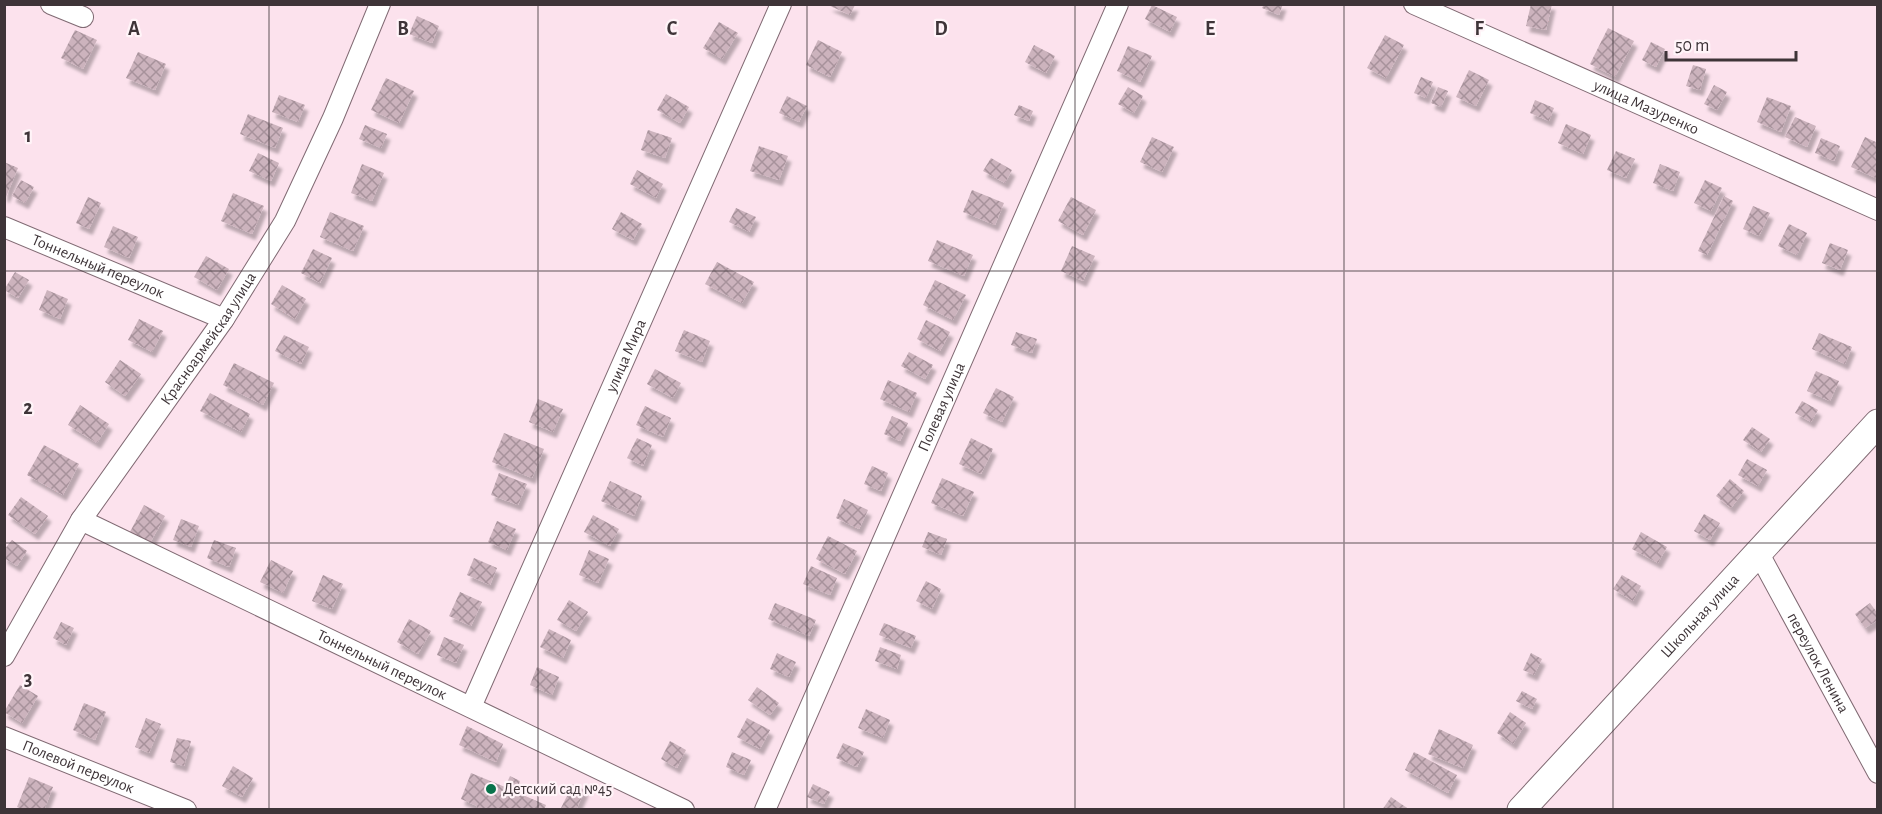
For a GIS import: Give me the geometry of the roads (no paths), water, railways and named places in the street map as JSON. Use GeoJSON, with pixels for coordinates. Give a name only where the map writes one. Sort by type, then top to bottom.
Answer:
{"type":"FeatureCollection","features":[{"type":"Feature","properties":{"kind":"main road","name":"Школьная улица"},"geometry":{"type":"LineString","coordinates":[[1521,810],[1878,423]]}},
{"type":"Feature","properties":{"kind":"street"},"geometry":{"type":"LineString","coordinates":[[51,4],[83,17]]}},
{"type":"Feature","properties":{"kind":"street","name":"Красноармейская улица"},"geometry":{"type":"LineString","coordinates":[[4,656],[81,520],[224,319],[285,221],[333,118],[380,4]]}},
{"type":"Feature","properties":{"kind":"street","name":"улица Мира"},"geometry":{"type":"LineString","coordinates":[[471,707],[781,4]]}},
{"type":"Feature","properties":{"kind":"street","name":"Полевая улица"},"geometry":{"type":"LineString","coordinates":[[765,810],[1118,4]]}},
{"type":"Feature","properties":{"kind":"street","name":"улица Мазуренко"},"geometry":{"type":"LineString","coordinates":[[1414,4],[1878,210]]}},
{"type":"Feature","properties":{"kind":"street","name":"Тоннельный переулок"},"geometry":{"type":"LineString","coordinates":[[4,227],[224,319]]}},
{"type":"Feature","properties":{"kind":"street","name":"Тоннельный переулок"},"geometry":{"type":"LineString","coordinates":[[81,520],[684,810]]}},
{"type":"Feature","properties":{"kind":"street","name":"переулок Ленина"},"geometry":{"type":"LineString","coordinates":[[1758,552],[1878,773]]}},
{"type":"Feature","properties":{"kind":"street","name":"Полевой переулок"},"geometry":{"type":"LineString","coordinates":[[4,737],[186,810]]}},
{"type":"Feature","properties":{"kind":"place","name":"Детский сад №45"},"geometry":{"type":"Point","coordinates":[491,789]}}]}
